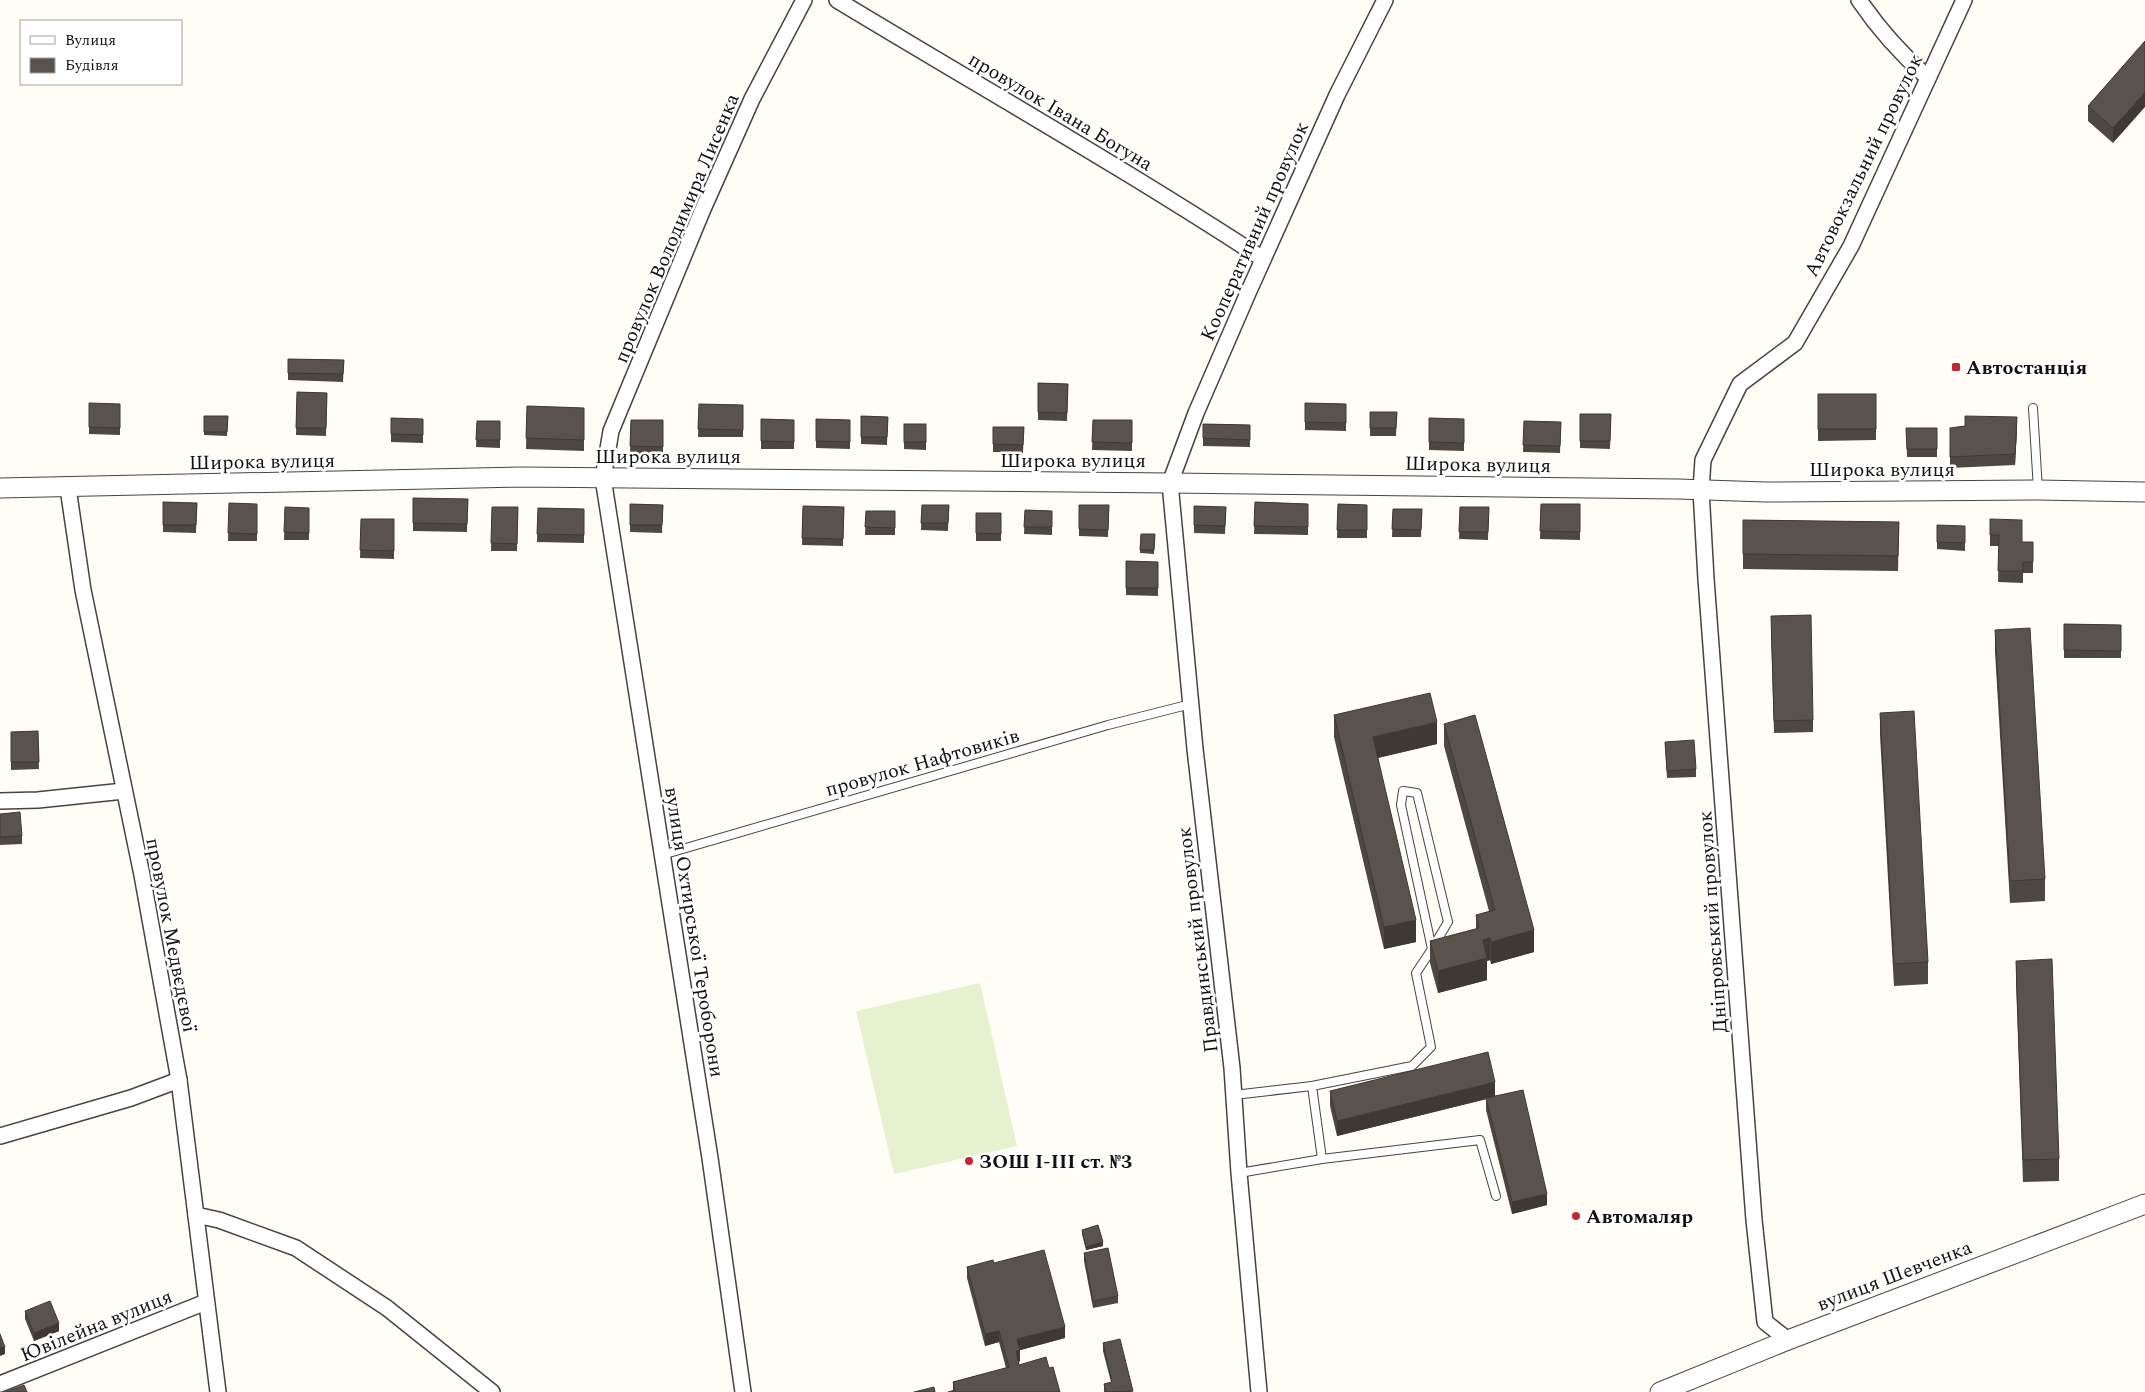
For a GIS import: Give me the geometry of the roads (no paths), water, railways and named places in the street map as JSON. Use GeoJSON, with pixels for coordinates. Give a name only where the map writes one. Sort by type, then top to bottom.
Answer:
{"type":"FeatureCollection","features":[{"type":"Feature","properties":{"kind":"street","name":"провулок Володимира Лисенка"},"geometry":{"type":"LineString","coordinates":[[603,478],[611,431],[703,209],[752,99],[804,0]]}},
{"type":"Feature","properties":{"kind":"street","name":"провулок Івана Богуна"},"geometry":{"type":"LineString","coordinates":[[838,0],[1168,197],[1263,259]]}},
{"type":"Feature","properties":{"kind":"street","name":"Кооперативний провулок"},"geometry":{"type":"LineString","coordinates":[[1170,483],[1196,414],[1263,259],[1337,95],[1385,0]]}},
{"type":"Feature","properties":{"kind":"street"},"geometry":{"type":"LineString","coordinates":[[1859,0],[1880,31],[1904,57],[1928,78]]}},
{"type":"Feature","properties":{"kind":"street","name":"Автовокзальний провулок"},"geometry":{"type":"LineString","coordinates":[[1701,490],[1703,460],[1740,384],[1795,343],[1851,246],[1964,0]]}},
{"type":"Feature","properties":{"kind":"street","name":"Широка вулиця"},"geometry":{"type":"LineString","coordinates":[[0,488],[522,477],[1862,492],[2038,490],[2145,492]]}},
{"type":"Feature","properties":{"kind":"street","name":"вулиця Охтирської Тероборони"},"geometry":{"type":"LineString","coordinates":[[603,478],[710,1158],[743,1392]]}},
{"type":"Feature","properties":{"kind":"street","name":"Правдинський провулок"},"geometry":{"type":"LineString","coordinates":[[1170,483],[1191,704],[1234,1095],[1239,1173],[1259,1392]]}},
{"type":"Feature","properties":{"kind":"street","name":"провулок Медвєдєвої"},"geometry":{"type":"LineString","coordinates":[[68,488],[83,590],[124,791],[179,1080],[218,1392]]}},
{"type":"Feature","properties":{"kind":"street","name":"Дніпровський провулок"},"geometry":{"type":"LineString","coordinates":[[1701,490],[1754,1220],[1765,1322],[1788,1340]]}},
{"type":"Feature","properties":{"kind":"street"},"geometry":{"type":"LineString","coordinates":[[0,801],[38,800],[124,791]]}},
{"type":"Feature","properties":{"kind":"street"},"geometry":{"type":"LineString","coordinates":[[0,1136],[131,1098],[179,1080]]}},
{"type":"Feature","properties":{"kind":"street","name":"вулиця Шевченка"},"geometry":{"type":"LineString","coordinates":[[1660,1392],[1788,1340],[2145,1204]]}},
{"type":"Feature","properties":{"kind":"street"},"geometry":{"type":"LineString","coordinates":[[196,1216],[219,1220],[296,1248],[387,1308],[492,1392]]}},
{"type":"Feature","properties":{"kind":"street","name":"Ювілейна вулиця"},"geometry":{"type":"LineString","coordinates":[[0,1384],[206,1302]]}},
{"type":"Feature","properties":{"kind":"lane"},"geometry":{"type":"LineString","coordinates":[[2033,408],[2038,490]]}},
{"type":"Feature","properties":{"kind":"lane","name":"провулок Нафтовиків"},"geometry":{"type":"LineString","coordinates":[[662,855],[1108,725],[1191,704]]}},
{"type":"Feature","properties":{"kind":"lane"},"geometry":{"type":"LineString","coordinates":[[1234,1095],[1312,1086],[1412,1066],[1431,1047],[1416,973],[1432,949],[1448,922],[1417,793],[1403,791],[1401,805],[1432,949]]}},
{"type":"Feature","properties":{"kind":"lane"},"geometry":{"type":"LineString","coordinates":[[1312,1086],[1322,1159]]}},
{"type":"Feature","properties":{"kind":"lane"},"geometry":{"type":"LineString","coordinates":[[1239,1173],[1322,1159],[1480,1140],[1496,1196]]}},
{"type":"Feature","properties":{"kind":"place","name":"Автостанція"},"geometry":{"type":"Point","coordinates":[1956,367]}},
{"type":"Feature","properties":{"kind":"place","name":"ЗОШ І-ІІІ ст. №3"},"geometry":{"type":"Point","coordinates":[969,1161]}},
{"type":"Feature","properties":{"kind":"place","name":"Автомаляр"},"geometry":{"type":"Point","coordinates":[1576,1216]}}]}
